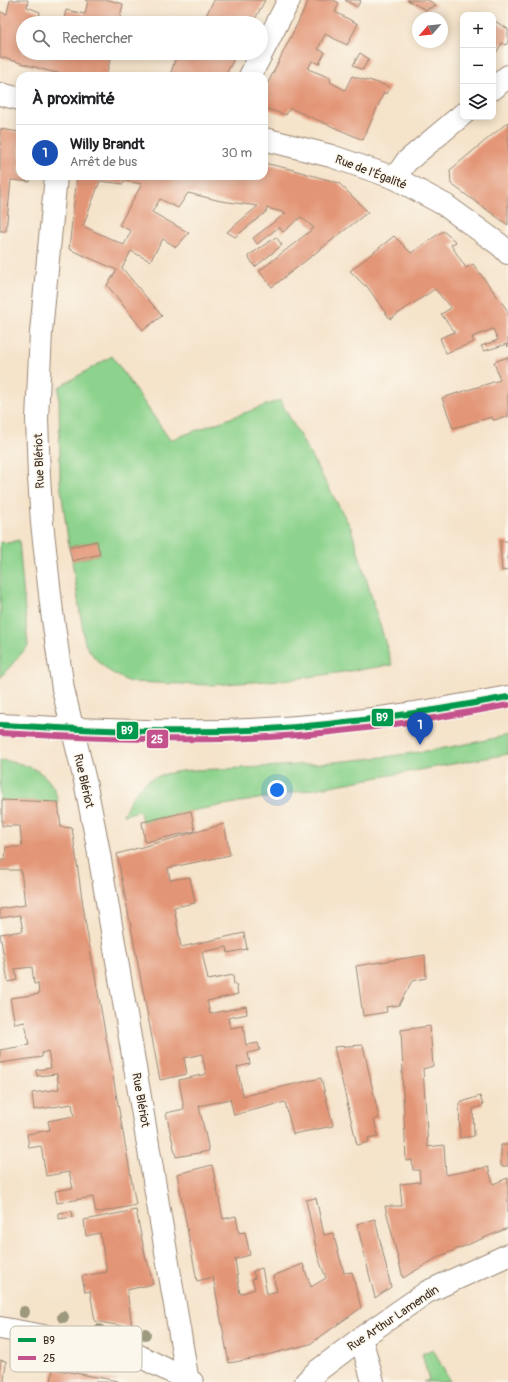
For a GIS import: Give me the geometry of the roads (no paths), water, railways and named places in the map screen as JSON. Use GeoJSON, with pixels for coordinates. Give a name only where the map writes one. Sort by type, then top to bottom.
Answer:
{"type":"FeatureCollection","features":[{"type":"Feature","properties":{"kind":"street"},"geometry":{"type":"LineString","coordinates":[[268,41],[289,0]]}},
{"type":"Feature","properties":{"kind":"street"},"geometry":{"type":"LineString","coordinates":[[252,72],[258,60]]}},
{"type":"Feature","properties":{"kind":"street"},"geometry":{"type":"LineString","coordinates":[[496,86],[508,76]]}},
{"type":"Feature","properties":{"kind":"street"},"geometry":{"type":"LineString","coordinates":[[0,94],[16,98]]}},
{"type":"Feature","properties":{"kind":"street"},"geometry":{"type":"LineString","coordinates":[[395,178],[406,162],[460,117]]}},
{"type":"Feature","properties":{"kind":"street","name":"Rue de l'Égalité"},"geometry":{"type":"LineString","coordinates":[[268,140],[332,156],[395,178],[445,205],[500,245],[508,253]]}},
{"type":"Feature","properties":{"kind":"street","name":"Rue Blériot"},"geometry":{"type":"LineString","coordinates":[[56,180],[41,332],[38,426],[42,523],[52,612],[63,689],[85,781],[99,850],[189,1382]]}},
{"type":"Feature","properties":{"kind":"street"},"geometry":{"type":"LineString","coordinates":[[0,725],[72,729],[211,731],[269,729],[333,724],[402,715],[508,697]]}},
{"type":"Feature","properties":{"kind":"street","name":"Rue Arthur Lamendin"},"geometry":{"type":"LineString","coordinates":[[306,1379],[427,1292],[508,1255]]}},
{"type":"Feature","properties":{"kind":"street"},"geometry":{"type":"LineString","coordinates":[[0,1328],[10,1330]]}},
{"type":"Feature","properties":{"kind":"street"},"geometry":{"type":"LineString","coordinates":[[361,1338],[372,1382]]}},
{"type":"Feature","properties":{"kind":"street"},"geometry":{"type":"LineString","coordinates":[[142,1358],[189,1382]]}},
{"type":"Feature","properties":{"kind":"place","name":"Willy Brandt"},"geometry":{"type":"Point","coordinates":[420,745]}}]}
